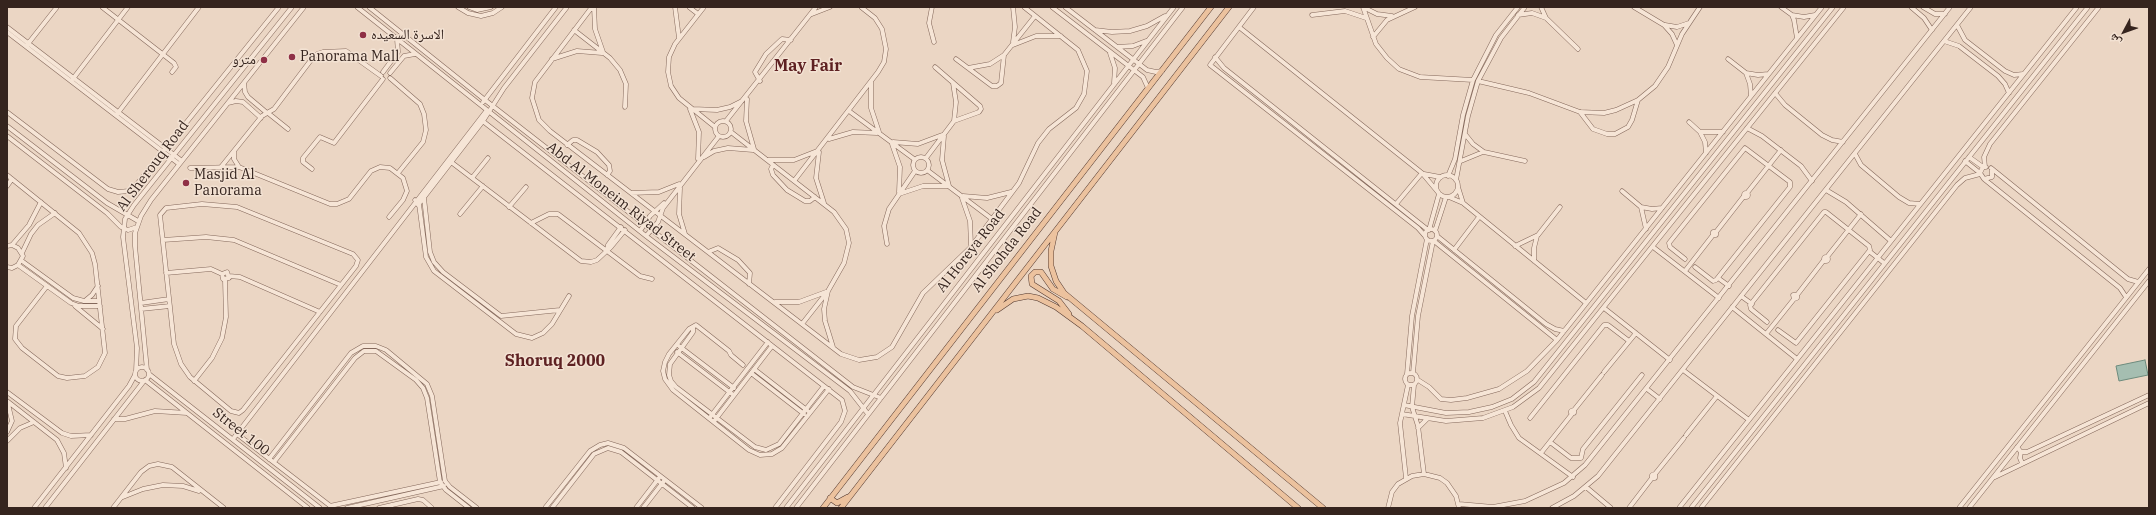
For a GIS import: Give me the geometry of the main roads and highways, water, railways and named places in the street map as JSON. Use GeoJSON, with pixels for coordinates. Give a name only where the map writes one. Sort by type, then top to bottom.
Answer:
{"type":"FeatureCollection","features":[{"type":"Feature","properties":{"kind":"main road","name":"Al Shohda Road"},"geometry":{"type":"LineString","coordinates":[[823,508],[1211,7]]}},
{"type":"Feature","properties":{"kind":"main road","name":"Al Shohda Road"},"geometry":{"type":"LineString","coordinates":[[841,508],[1229,7]]}},
{"type":"Feature","properties":{"kind":"main road"},"geometry":{"type":"LineString","coordinates":[[1056,229],[1051,252],[1051,266],[1056,281],[1070,298],[1322,508]]}},
{"type":"Feature","properties":{"kind":"main road"},"geometry":{"type":"LineString","coordinates":[[1070,298],[1056,291],[1041,272],[1036,272],[1032,276],[1032,284],[1058,301],[1070,316]]}},
{"type":"Feature","properties":{"kind":"main road"},"geometry":{"type":"LineString","coordinates":[[992,312],[1012,299],[1028,296],[1043,300],[1070,316],[1298,508]]}},
{"type":"Feature","properties":{"kind":"main road"},"geometry":{"type":"LineString","coordinates":[[830,498],[834,502],[838,503],[850,496]]}},
{"type":"Feature","properties":{"kind":"place","name":"الاسرة السعيده"},"geometry":{"type":"Point","coordinates":[363,35]}},
{"type":"Feature","properties":{"kind":"place","name":"Panorama Mall"},"geometry":{"type":"Point","coordinates":[292,57]}},
{"type":"Feature","properties":{"kind":"place","name":"مترو"},"geometry":{"type":"Point","coordinates":[264,60]}},
{"type":"Feature","properties":{"kind":"place","name":"Masjid Al Panorama"},"geometry":{"type":"Point","coordinates":[186,183]}},
{"type":"Feature","properties":{"kind":"district","name":"May Fair"},"geometry":{"type":"Point","coordinates":[808,66]}},
{"type":"Feature","properties":{"kind":"district","name":"Shoruq 2000"},"geometry":{"type":"Point","coordinates":[555,361]}}]}
